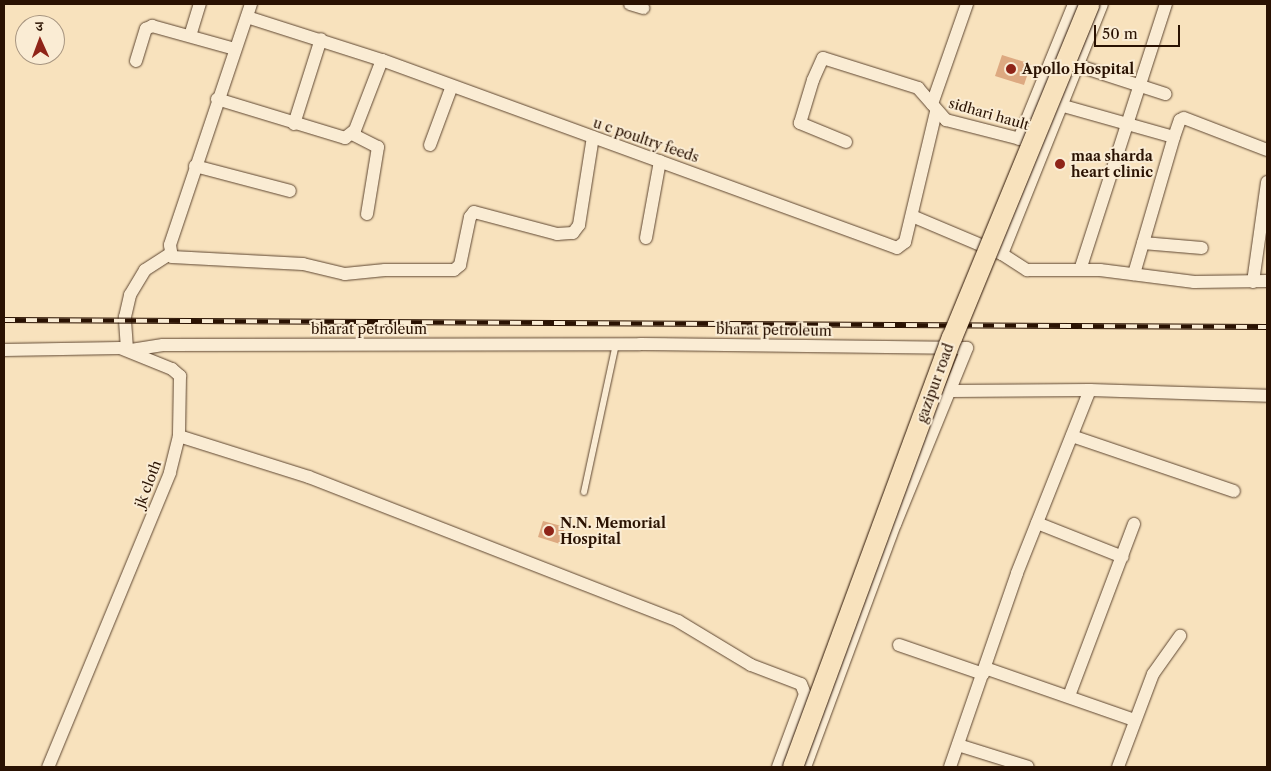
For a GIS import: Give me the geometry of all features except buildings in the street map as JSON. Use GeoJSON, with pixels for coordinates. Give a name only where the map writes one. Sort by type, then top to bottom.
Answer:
{"type":"FeatureCollection","features":[{"type":"Feature","properties":{"kind":"main road","name":"gazipur road"},"geometry":{"type":"LineString","coordinates":[[793,767],[952,338],[1090,4]]}},
{"type":"Feature","properties":{"kind":"street"},"geometry":{"type":"LineString","coordinates":[[190,36],[200,4]]}},
{"type":"Feature","properties":{"kind":"street"},"geometry":{"type":"LineString","coordinates":[[129,350],[125,317],[130,295],[145,270],[170,254],[216,99],[251,4]]}},
{"type":"Feature","properties":{"kind":"street"},"geometry":{"type":"LineString","coordinates":[[630,4],[643,8]]}},
{"type":"Feature","properties":{"kind":"street","name":"u c poultry feeds"},"geometry":{"type":"LineString","coordinates":[[247,18],[321,39],[382,60],[897,248],[905,242],[934,108],[968,4]]}},
{"type":"Feature","properties":{"kind":"street"},"geometry":{"type":"LineString","coordinates":[[1019,139],[1074,4]]}},
{"type":"Feature","properties":{"kind":"street"},"geometry":{"type":"LineString","coordinates":[[1002,254],[1102,4]]}},
{"type":"Feature","properties":{"kind":"street"},"geometry":{"type":"LineString","coordinates":[[1080,270],[1166,4]]}},
{"type":"Feature","properties":{"kind":"street"},"geometry":{"type":"LineString","coordinates":[[136,61],[148,26],[235,49]]}},
{"type":"Feature","properties":{"kind":"street"},"geometry":{"type":"LineString","coordinates":[[294,124],[321,39]]}},
{"type":"Feature","properties":{"kind":"street","name":"sidhari hault"},"geometry":{"type":"LineString","coordinates":[[846,142],[800,123],[813,80],[823,58],[913,85],[946,120],[1044,145]]}},
{"type":"Feature","properties":{"kind":"street"},"geometry":{"type":"LineString","coordinates":[[352,134],[382,60]]}},
{"type":"Feature","properties":{"kind":"street"},"geometry":{"type":"LineString","coordinates":[[1076,65],[1165,94]]}},
{"type":"Feature","properties":{"kind":"street"},"geometry":{"type":"LineString","coordinates":[[430,145],[452,86]]}},
{"type":"Feature","properties":{"kind":"street"},"geometry":{"type":"LineString","coordinates":[[216,99],[336,137],[352,134],[378,147],[367,214]]}},
{"type":"Feature","properties":{"kind":"street"},"geometry":{"type":"LineString","coordinates":[[1060,105],[1174,137]]}},
{"type":"Feature","properties":{"kind":"street"},"geometry":{"type":"LineString","coordinates":[[1134,274],[1180,120],[1184,118],[1267,150]]}},
{"type":"Feature","properties":{"kind":"street"},"geometry":{"type":"LineString","coordinates":[[170,254],[177,258],[303,264],[345,274],[385,270],[454,270],[460,265],[470,217],[474,212],[557,234],[573,233],[578,225],[593,137]]}},
{"type":"Feature","properties":{"kind":"street"},"geometry":{"type":"LineString","coordinates":[[646,238],[660,161]]}},
{"type":"Feature","properties":{"kind":"street"},"geometry":{"type":"LineString","coordinates":[[195,166],[290,191]]}},
{"type":"Feature","properties":{"kind":"street"},"geometry":{"type":"LineString","coordinates":[[1254,282],[1267,182]]}},
{"type":"Feature","properties":{"kind":"street"},"geometry":{"type":"LineString","coordinates":[[912,216],[1002,254],[1027,270],[1080,270],[1134,274],[1194,282],[1267,281]]}},
{"type":"Feature","properties":{"kind":"street"},"geometry":{"type":"LineString","coordinates":[[1143,243],[1202,248]]}},
{"type":"Feature","properties":{"kind":"street","name":"bharat petroleum"},"geometry":{"type":"LineString","coordinates":[[129,350],[163,344],[616,344],[967,348],[895,524],[805,767]]}},
{"type":"Feature","properties":{"kind":"street","name":"jk cloth"},"geometry":{"type":"LineString","coordinates":[[4,350],[129,350],[178,371],[180,383],[179,436],[170,473],[48,767]]}},
{"type":"Feature","properties":{"kind":"street"},"geometry":{"type":"LineString","coordinates":[[950,391],[1090,390],[1267,396]]}},
{"type":"Feature","properties":{"kind":"street"},"geometry":{"type":"LineString","coordinates":[[950,767],[1037,523],[1090,390]]}},
{"type":"Feature","properties":{"kind":"street"},"geometry":{"type":"LineString","coordinates":[[179,436],[309,477],[670,618],[697,630],[750,665],[801,684],[805,694],[778,767]]}},
{"type":"Feature","properties":{"kind":"street"},"geometry":{"type":"LineString","coordinates":[[1072,436],[1234,491]]}},
{"type":"Feature","properties":{"kind":"street"},"geometry":{"type":"LineString","coordinates":[[1037,523],[1123,557]]}},
{"type":"Feature","properties":{"kind":"street"},"geometry":{"type":"LineString","coordinates":[[1069,696],[1134,524]]}},
{"type":"Feature","properties":{"kind":"street"},"geometry":{"type":"LineString","coordinates":[[1118,767],[1134,720],[1153,674],[1180,636]]}},
{"type":"Feature","properties":{"kind":"street"},"geometry":{"type":"LineString","coordinates":[[899,645],[1069,696],[1134,720]]}},
{"type":"Feature","properties":{"kind":"street"},"geometry":{"type":"LineString","coordinates":[[958,745],[1028,767]]}},
{"type":"Feature","properties":{"kind":"lane"},"geometry":{"type":"LineString","coordinates":[[584,492],[616,344]]}},
{"type":"Feature","properties":{"kind":"railway"},"geometry":{"type":"LineString","coordinates":[[4,320],[1267,327]]}},
{"type":"Feature","properties":{"kind":"place","name":"Apollo Hospital"},"geometry":{"type":"Point","coordinates":[1011,69]}},
{"type":"Feature","properties":{"kind":"place","name":"maa sharda heart clinic"},"geometry":{"type":"Point","coordinates":[1060,164]}},
{"type":"Feature","properties":{"kind":"place","name":"N.N. Memorial Hospital"},"geometry":{"type":"Point","coordinates":[549,531]}}]}
